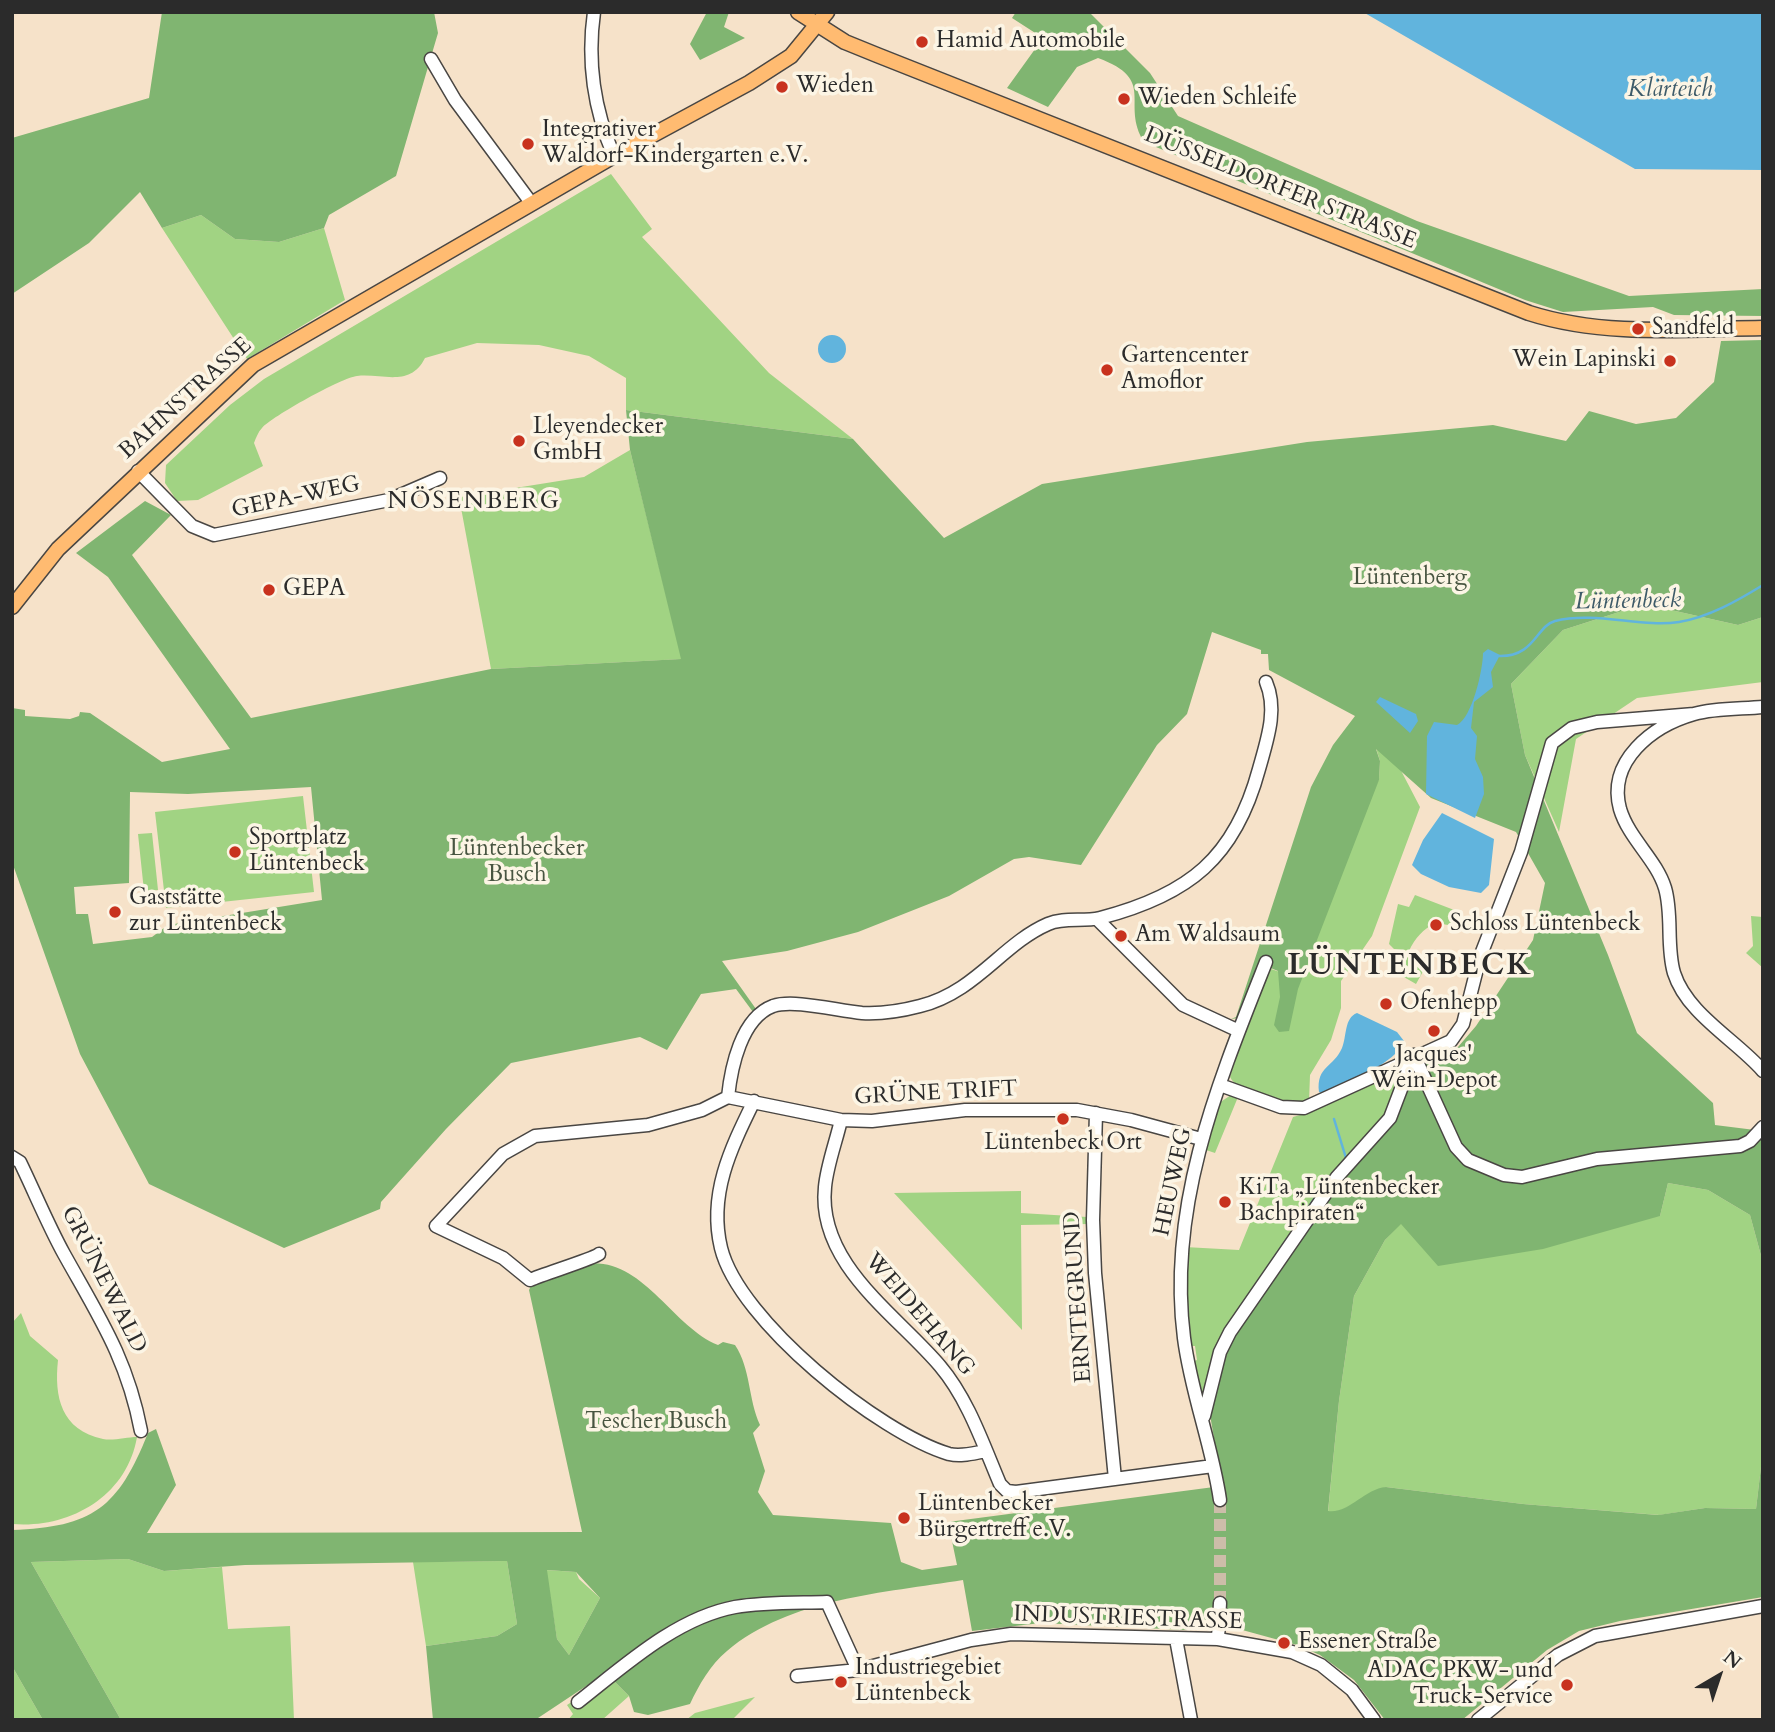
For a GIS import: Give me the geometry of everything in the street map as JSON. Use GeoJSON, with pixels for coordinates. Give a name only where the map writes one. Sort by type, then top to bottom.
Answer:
{"type":"FeatureCollection","features":[{"type":"Feature","properties":{"kind":"main road","name":"DÜSSELDORFER STRASSE"},"geometry":{"type":"LineString","coordinates":[[798,12],[818,26],[877,55],[1529,313],[1562,323],[1604,329],[1763,328]]}},
{"type":"Feature","properties":{"kind":"main road","name":"BAHNSTRASSE"},"geometry":{"type":"LineString","coordinates":[[12,607],[58,549],[253,365],[614,156],[759,76],[791,56],[827,12]]}},
{"type":"Feature","properties":{"kind":"street"},"geometry":{"type":"LineString","coordinates":[[594,12],[591,64],[595,98],[614,156]]}},
{"type":"Feature","properties":{"kind":"street"},"geometry":{"type":"LineString","coordinates":[[431,59],[455,100],[532,204]]}},
{"type":"Feature","properties":{"kind":"street","name":"GEPA-WEG"},"geometry":{"type":"LineString","coordinates":[[138,471],[192,526],[214,535],[404,496],[440,478]]}},
{"type":"Feature","properties":{"kind":"street"},"geometry":{"type":"LineString","coordinates":[[599,1254],[593,1259],[565,1265],[530,1280],[503,1258],[436,1226],[503,1154],[536,1136],[648,1125],[702,1110],[728,1097],[730,1074],[745,1035],[752,1022],[773,1006],[787,1004],[864,1013],[922,1006],[969,984],[1036,930],[1050,923],[1097,919],[1151,903],[1175,892],[1208,866],[1227,845],[1249,804],[1269,733],[1272,697],[1266,682]]}},
{"type":"Feature","properties":{"kind":"street"},"geometry":{"type":"LineString","coordinates":[[1220,1085],[1281,1107],[1304,1108],[1328,1100],[1414,1055],[1445,1045],[1459,1032],[1480,957],[1521,852],[1546,756],[1556,738],[1572,728],[1597,722],[1763,707]]}},
{"type":"Feature","properties":{"kind":"street"},"geometry":{"type":"LineString","coordinates":[[1694,714],[1647,738],[1636,747],[1622,769],[1619,782],[1620,810],[1665,889],[1671,959],[1681,988],[1763,1071]]}},
{"type":"Feature","properties":{"kind":"street"},"geometry":{"type":"LineString","coordinates":[[1097,919],[1183,1004],[1239,1031]]}},
{"type":"Feature","properties":{"kind":"street","name":"HEUWEG"},"geometry":{"type":"LineString","coordinates":[[1220,1500],[1184,1340],[1180,1264],[1186,1203],[1201,1139],[1266,962]]}},
{"type":"Feature","properties":{"kind":"street"},"geometry":{"type":"LineString","coordinates":[[1414,1055],[1456,1147],[1468,1160],[1504,1175],[1522,1177],[1597,1159],[1740,1146],[1750,1141],[1763,1127]]}},
{"type":"Feature","properties":{"kind":"street"},"geometry":{"type":"LineString","coordinates":[[1203,1420],[1220,1352],[1230,1332],[1337,1177],[1390,1118],[1414,1055]]}},
{"type":"Feature","properties":{"kind":"street","name":"GRÜNE TRIFT"},"geometry":{"type":"LineString","coordinates":[[728,1097],[841,1120],[873,1121],[993,1109],[1096,1113],[1201,1139]]}},
{"type":"Feature","properties":{"kind":"street"},"geometry":{"type":"LineString","coordinates":[[754,1101],[728,1153],[718,1191],[716,1217],[721,1249],[734,1279],[768,1324],[807,1362],[861,1406],[918,1442],[951,1454],[962,1456],[986,1451]]}},
{"type":"Feature","properties":{"kind":"street","name":"ERNTEGRUND"},"geometry":{"type":"LineString","coordinates":[[1096,1113],[1093,1220],[1095,1273],[1115,1479]]}},
{"type":"Feature","properties":{"kind":"street","name":"WEIDEHANG"},"geometry":{"type":"LineString","coordinates":[[841,1120],[825,1188],[827,1218],[841,1255],[866,1292],[940,1366],[964,1401],[1000,1484],[1007,1491],[1213,1466]]}},
{"type":"Feature","properties":{"kind":"street","name":"GRÜNEWALD"},"geometry":{"type":"LineString","coordinates":[[12,1157],[20,1162],[63,1252],[116,1345],[134,1391],[141,1431]]}},
{"type":"Feature","properties":{"kind":"street"},"geometry":{"type":"LineString","coordinates":[[578,1702],[664,1638],[699,1619],[736,1607],[827,1602],[858,1670]]}},
{"type":"Feature","properties":{"kind":"street"},"geometry":{"type":"LineString","coordinates":[[1218,1639],[1220,1603]]}},
{"type":"Feature","properties":{"kind":"street"},"geometry":{"type":"LineString","coordinates":[[1478,1720],[1558,1654],[1595,1636],[1763,1606]]}},
{"type":"Feature","properties":{"kind":"street","name":"INDUSTRIESTRASSE"},"geometry":{"type":"LineString","coordinates":[[797,1676],[858,1670],[971,1640],[1011,1634],[1218,1639],[1292,1653],[1321,1665],[1352,1690],[1374,1720]]}},
{"type":"Feature","properties":{"kind":"street"},"geometry":{"type":"LineString","coordinates":[[1176,1639],[1191,1720]]}},
{"type":"Feature","properties":{"kind":"green space"},"geometry":{"type":"Polygon","coordinates":[[[162,12],[434,12],[438,33],[396,176],[329,215],[324,228],[279,242],[235,239],[201,215],[162,228],[140,192],[89,243],[12,294],[12,138],[149,98],[162,12]]]}},
{"type":"Feature","properties":{"kind":"green space"},"geometry":{"type":"Polygon","coordinates":[[[707,12],[729,12],[724,27],[745,38],[700,60],[690,44],[707,12]]]}},
{"type":"Feature","properties":{"kind":"green space"},"geometry":{"type":"Polygon","coordinates":[[[1016,12],[1089,12],[1150,73],[1178,116],[1417,221],[1629,296],[1763,289],[1763,316],[1674,315],[1653,307],[1563,312],[1525,300],[1144,142],[1135,116],[1133,84],[1116,66],[1098,58],[1077,67],[1048,107],[1007,88],[1043,38],[1012,18],[1016,12]]]}},
{"type":"Feature","properties":{"kind":"green space"},"geometry":{"type":"Polygon","coordinates":[[[611,174],[652,229],[642,237],[769,373],[853,439],[626,410],[626,378],[589,356],[539,345],[477,343],[425,358],[412,373],[403,376],[357,376],[323,390],[279,415],[257,435],[254,443],[263,466],[198,500],[177,501],[165,483],[166,465],[230,405],[264,379],[611,174]]]}},
{"type":"Feature","properties":{"kind":"green space"},"geometry":{"type":"Polygon","coordinates":[[[201,215],[235,239],[279,242],[324,228],[345,300],[247,359],[162,228],[201,215]]]}},
{"type":"Feature","properties":{"kind":"green space"},"geometry":{"type":"Polygon","coordinates":[[[1763,340],[1763,617],[1738,625],[1644,604],[1563,630],[1511,684],[1525,755],[1608,955],[1637,1033],[1713,1103],[1715,1125],[1763,1131],[1763,1263],[1750,1215],[1708,1190],[1668,1183],[1660,1216],[1543,1249],[1438,1266],[1401,1224],[1385,1240],[1354,1296],[1339,1401],[1328,1511],[1343,1509],[1371,1492],[1386,1487],[1523,1504],[1658,1515],[1705,1508],[1756,1509],[1763,1450],[1763,1597],[1620,1621],[1579,1631],[1547,1650],[1462,1720],[1385,1720],[1354,1680],[1320,1655],[1297,1645],[1235,1628],[1216,1615],[1208,1625],[1186,1630],[1041,1623],[972,1631],[963,1580],[870,1594],[779,1619],[752,1633],[727,1651],[715,1663],[690,1704],[648,1715],[634,1712],[629,1696],[613,1680],[651,1643],[535,1720],[433,1720],[426,1646],[497,1636],[517,1624],[507,1561],[245,1565],[164,1571],[128,1559],[31,1562],[121,1720],[43,1720],[12,1666],[12,1530],[63,1524],[83,1518],[99,1508],[113,1496],[137,1459],[148,1433],[156,1429],[176,1485],[147,1533],[582,1532],[529,1290],[533,1282],[578,1265],[604,1264],[623,1270],[655,1294],[701,1336],[718,1345],[723,1342],[735,1345],[744,1364],[760,1425],[753,1433],[765,1471],[758,1492],[773,1515],[891,1523],[901,1562],[922,1570],[957,1565],[948,1522],[1214,1487],[1225,1501],[1210,1415],[1216,1376],[1230,1338],[1422,1059],[1458,1047],[1476,1026],[1533,940],[1545,883],[1516,832],[1431,798],[1376,749],[1380,761],[1379,780],[1298,989],[1289,1031],[1279,1032],[1274,1025],[1280,997],[1278,971],[1261,964],[1238,1018],[1231,1019],[1236,1017],[1311,787],[1333,745],[1355,716],[1269,670],[1268,654],[1261,654],[1261,650],[1212,632],[1187,714],[1157,745],[1081,865],[1029,857],[1014,859],[949,896],[858,932],[787,951],[722,961],[756,1009],[753,1012],[736,989],[701,994],[667,1050],[640,1037],[511,1063],[446,1129],[381,1202],[380,1209],[284,1248],[149,1184],[80,1054],[12,862],[12,708],[25,710],[25,716],[70,719],[79,716],[80,712],[90,713],[162,762],[230,749],[108,577],[76,553],[145,501],[171,515],[132,555],[251,718],[491,669],[681,659],[630,450],[626,410],[853,439],[944,538],[1042,484],[1307,442],[1493,425],[1566,441],[1589,411],[1636,424],[1676,418],[1714,382],[1721,341],[1763,340]],[[311,787],[188,794],[130,792],[129,883],[74,887],[76,914],[88,914],[93,944],[152,937],[168,925],[322,900],[311,787]],[[547,1570],[557,1639],[569,1655],[600,1598],[576,1572],[547,1570]]]}},
{"type":"Feature","properties":{"kind":"green space"},"geometry":{"type":"Polygon","coordinates":[[[630,450],[682,659],[491,669],[459,497],[584,477],[630,450]]]}},
{"type":"Feature","properties":{"kind":"green space"},"geometry":{"type":"Polygon","coordinates":[[[1644,604],[1738,625],[1763,617],[1763,682],[1637,698],[1576,739],[1559,832],[1525,755],[1511,684],[1563,630],[1644,604]]]}},
{"type":"Feature","properties":{"kind":"green space"},"geometry":{"type":"Polygon","coordinates":[[[1376,748],[1395,759],[1420,807],[1372,936],[1341,981],[1341,1008],[1331,1040],[1310,1075],[1309,1102],[1253,1093],[1230,1077],[1265,967],[1289,975],[1379,779],[1380,761],[1376,748]]]}},
{"type":"Feature","properties":{"kind":"green space","name":"Sportplatz Lüntenbeck"},"geometry":{"type":"Polygon","coordinates":[[[303,796],[314,892],[166,908],[155,812],[303,796]]]}},
{"type":"Feature","properties":{"kind":"green space"},"geometry":{"type":"Polygon","coordinates":[[[152,833],[158,890],[144,891],[138,834],[152,833]]]}},
{"type":"Feature","properties":{"kind":"green space"},"geometry":{"type":"Polygon","coordinates":[[[1415,895],[1462,913],[1454,926],[1436,923],[1427,928],[1409,951],[1394,949],[1389,944],[1398,904],[1409,907],[1415,895]]]}},
{"type":"Feature","properties":{"kind":"green space"},"geometry":{"type":"Polygon","coordinates":[[[1751,916],[1763,917],[1763,968],[1746,953],[1753,946],[1751,916]]]}},
{"type":"Feature","properties":{"kind":"green space"},"geometry":{"type":"Polygon","coordinates":[[[1402,955],[1426,966],[1416,984],[1390,969],[1394,957],[1402,955]]]}},
{"type":"Feature","properties":{"kind":"green space"},"geometry":{"type":"Polygon","coordinates":[[[1401,1067],[1402,1072],[1386,1114],[1205,1397],[1202,1397],[1192,1362],[1197,1360],[1195,1346],[1190,1346],[1185,1247],[1239,1250],[1293,1117],[1314,1111],[1401,1067]]]}},
{"type":"Feature","properties":{"kind":"green space"},"geometry":{"type":"Polygon","coordinates":[[[1231,1095],[1238,1097],[1215,1153],[1203,1149],[1219,1103],[1231,1095]]]}},
{"type":"Feature","properties":{"kind":"green space"},"geometry":{"type":"Polygon","coordinates":[[[1668,1183],[1708,1190],[1750,1215],[1763,1263],[1763,1450],[1756,1509],[1705,1508],[1659,1515],[1523,1504],[1386,1487],[1338,1512],[1328,1512],[1339,1401],[1354,1296],[1385,1240],[1401,1223],[1660,1216],[1668,1183]]]}},
{"type":"Feature","properties":{"kind":"green space"},"geometry":{"type":"Polygon","coordinates":[[[1021,1191],[1021,1213],[1087,1217],[1089,1224],[1021,1225],[1022,1330],[894,1193],[1021,1191]]]}},
{"type":"Feature","properties":{"kind":"green space"},"geometry":{"type":"Polygon","coordinates":[[[21,1313],[30,1336],[58,1360],[59,1399],[69,1420],[89,1435],[103,1439],[137,1437],[131,1458],[108,1492],[74,1514],[55,1521],[34,1524],[12,1524],[12,1323],[21,1313]]]}},
{"type":"Feature","properties":{"kind":"green space"},"geometry":{"type":"Polygon","coordinates":[[[128,1559],[164,1571],[222,1567],[228,1629],[290,1626],[294,1720],[121,1720],[31,1562],[128,1559]]]}},
{"type":"Feature","properties":{"kind":"green space"},"geometry":{"type":"Polygon","coordinates":[[[507,1561],[517,1624],[497,1636],[426,1646],[413,1562],[507,1561]]]}},
{"type":"Feature","properties":{"kind":"green space"},"geometry":{"type":"Polygon","coordinates":[[[546,1570],[576,1572],[579,1579],[600,1598],[569,1655],[557,1639],[546,1570]]]}},
{"type":"Feature","properties":{"kind":"green space"},"geometry":{"type":"Polygon","coordinates":[[[12,1666],[43,1720],[12,1720],[12,1666]]]}},
{"type":"Feature","properties":{"kind":"green space"},"geometry":{"type":"Polygon","coordinates":[[[605,1680],[614,1681],[629,1696],[602,1720],[568,1720],[573,1714],[567,1705],[605,1680]]]}},
{"type":"Feature","properties":{"kind":"green space"},"geometry":{"type":"Polygon","coordinates":[[[755,1697],[732,1720],[686,1720],[695,1713],[755,1697]]]}},
{"type":"Feature","properties":{"kind":"water","name":"Klärteich"},"geometry":{"type":"Polygon","coordinates":[[[1363,12],[1763,12],[1763,170],[1635,169],[1363,12]]]}},
{"type":"Feature","properties":{"kind":"water"},"geometry":{"type":"Polygon","coordinates":[[[832,335],[842,339],[846,349],[842,359],[832,363],[822,359],[818,349],[822,339],[832,335]]]}},
{"type":"Feature","properties":{"kind":"water"},"geometry":{"type":"Polygon","coordinates":[[[1488,649],[1500,655],[1491,672],[1493,687],[1474,702],[1471,728],[1477,736],[1475,759],[1483,777],[1484,794],[1475,818],[1426,794],[1427,736],[1434,722],[1457,725],[1462,721],[1476,693],[1483,653],[1488,649]]]}},
{"type":"Feature","properties":{"kind":"water"},"geometry":{"type":"Polygon","coordinates":[[[1380,697],[1416,714],[1418,721],[1410,733],[1376,702],[1380,697]]]}},
{"type":"Feature","properties":{"kind":"water"},"geometry":{"type":"Polygon","coordinates":[[[1442,813],[1494,839],[1489,885],[1481,893],[1449,887],[1421,874],[1412,865],[1423,840],[1442,813]]]}},
{"type":"Feature","properties":{"kind":"water"},"geometry":{"type":"Polygon","coordinates":[[[1357,1013],[1397,1032],[1404,1041],[1400,1049],[1381,1065],[1324,1094],[1319,1092],[1320,1077],[1339,1054],[1348,1023],[1357,1013]]]}},
{"type":"Feature","properties":{"kind":"waterway","name":"Lüntenbeck"},"geometry":{"type":"LineString","coordinates":[[1499,656],[1520,652],[1555,621],[1586,618],[1650,623],[1679,622],[1712,612],[1763,585]]}},
{"type":"Feature","properties":{"kind":"waterway"},"geometry":{"type":"LineString","coordinates":[[1334,1119],[1346,1158]]}},
{"type":"Feature","properties":{"kind":"waterway"},"geometry":{"type":"LineString","coordinates":[[1302,1217],[1330,1176]]}},
{"type":"Feature","properties":{"kind":"waterway"},"geometry":{"type":"LineString","coordinates":[[1235,1315],[1287,1239]]}},
{"type":"Feature","properties":{"kind":"tunnel"},"geometry":{"type":"LineString","coordinates":[[1220,1500],[1220,1603]]}},
{"type":"Feature","properties":{"kind":"place","name":"Hamid Automobile"},"geometry":{"type":"Point","coordinates":[922,42]}},
{"type":"Feature","properties":{"kind":"place","name":"Wieden"},"geometry":{"type":"Point","coordinates":[782,87]}},
{"type":"Feature","properties":{"kind":"place","name":"Wieden Schleife"},"geometry":{"type":"Point","coordinates":[1124,99]}},
{"type":"Feature","properties":{"kind":"place","name":"Integrativer Waldorf-Kindergarten e.V."},"geometry":{"type":"Point","coordinates":[528,144]}},
{"type":"Feature","properties":{"kind":"place","name":"Sandfeld"},"geometry":{"type":"Point","coordinates":[1638,329]}},
{"type":"Feature","properties":{"kind":"place","name":"Wein Lapinski"},"geometry":{"type":"Point","coordinates":[1670,361]}},
{"type":"Feature","properties":{"kind":"place","name":"Gartencenter Amoflor"},"geometry":{"type":"Point","coordinates":[1107,370]}},
{"type":"Feature","properties":{"kind":"place","name":"Lleyendecker GmbH"},"geometry":{"type":"Point","coordinates":[519,441]}},
{"type":"Feature","properties":{"kind":"place","name":"GEPA"},"geometry":{"type":"Point","coordinates":[269,590]}},
{"type":"Feature","properties":{"kind":"place","name":"Sportplatz Lüntenbeck"},"geometry":{"type":"Point","coordinates":[235,852]}},
{"type":"Feature","properties":{"kind":"place","name":"Gaststätte zur Lüntenbeck"},"geometry":{"type":"Point","coordinates":[115,912]}},
{"type":"Feature","properties":{"kind":"place","name":"Schloss Lüntenbeck"},"geometry":{"type":"Point","coordinates":[1436,925]}},
{"type":"Feature","properties":{"kind":"place","name":"Am Waldsaum"},"geometry":{"type":"Point","coordinates":[1121,936]}},
{"type":"Feature","properties":{"kind":"place","name":"Ofenhepp"},"geometry":{"type":"Point","coordinates":[1386,1004]}},
{"type":"Feature","properties":{"kind":"place","name":"Jacques' Wein-Depot"},"geometry":{"type":"Point","coordinates":[1434,1031]}},
{"type":"Feature","properties":{"kind":"place","name":"Lüntenbeck Ort"},"geometry":{"type":"Point","coordinates":[1063,1119]}},
{"type":"Feature","properties":{"kind":"place","name":"KiTa „Lüntenbecker Bachpiraten“"},"geometry":{"type":"Point","coordinates":[1225,1202]}},
{"type":"Feature","properties":{"kind":"place","name":"Lüntenbecker Bürgertreff e.V."},"geometry":{"type":"Point","coordinates":[904,1518]}},
{"type":"Feature","properties":{"kind":"place","name":"Essener Straße"},"geometry":{"type":"Point","coordinates":[1284,1643]}},
{"type":"Feature","properties":{"kind":"place","name":"Industriegebiet Lüntenbeck"},"geometry":{"type":"Point","coordinates":[841,1682]}},
{"type":"Feature","properties":{"kind":"place","name":"ADAC PKW- und Truck-Service"},"geometry":{"type":"Point","coordinates":[1567,1685]}},
{"type":"Feature","properties":{"kind":"district","name":"NÖSENBERG"},"geometry":{"type":"Point","coordinates":[474,502]}},
{"type":"Feature","properties":{"kind":"district","name":"LÜNTENBECK"},"geometry":{"type":"Point","coordinates":[1410,967]}},
{"type":"Feature","properties":{"kind":"park label","name":"Lüntenberg"},"geometry":{"type":"Point","coordinates":[1410,579]}},
{"type":"Feature","properties":{"kind":"park label","name":"Lüntenbecker Busch"},"geometry":{"type":"Point","coordinates":[517,863]}},
{"type":"Feature","properties":{"kind":"park label","name":"Tescher Busch"},"geometry":{"type":"Point","coordinates":[656,1423]}}]}
